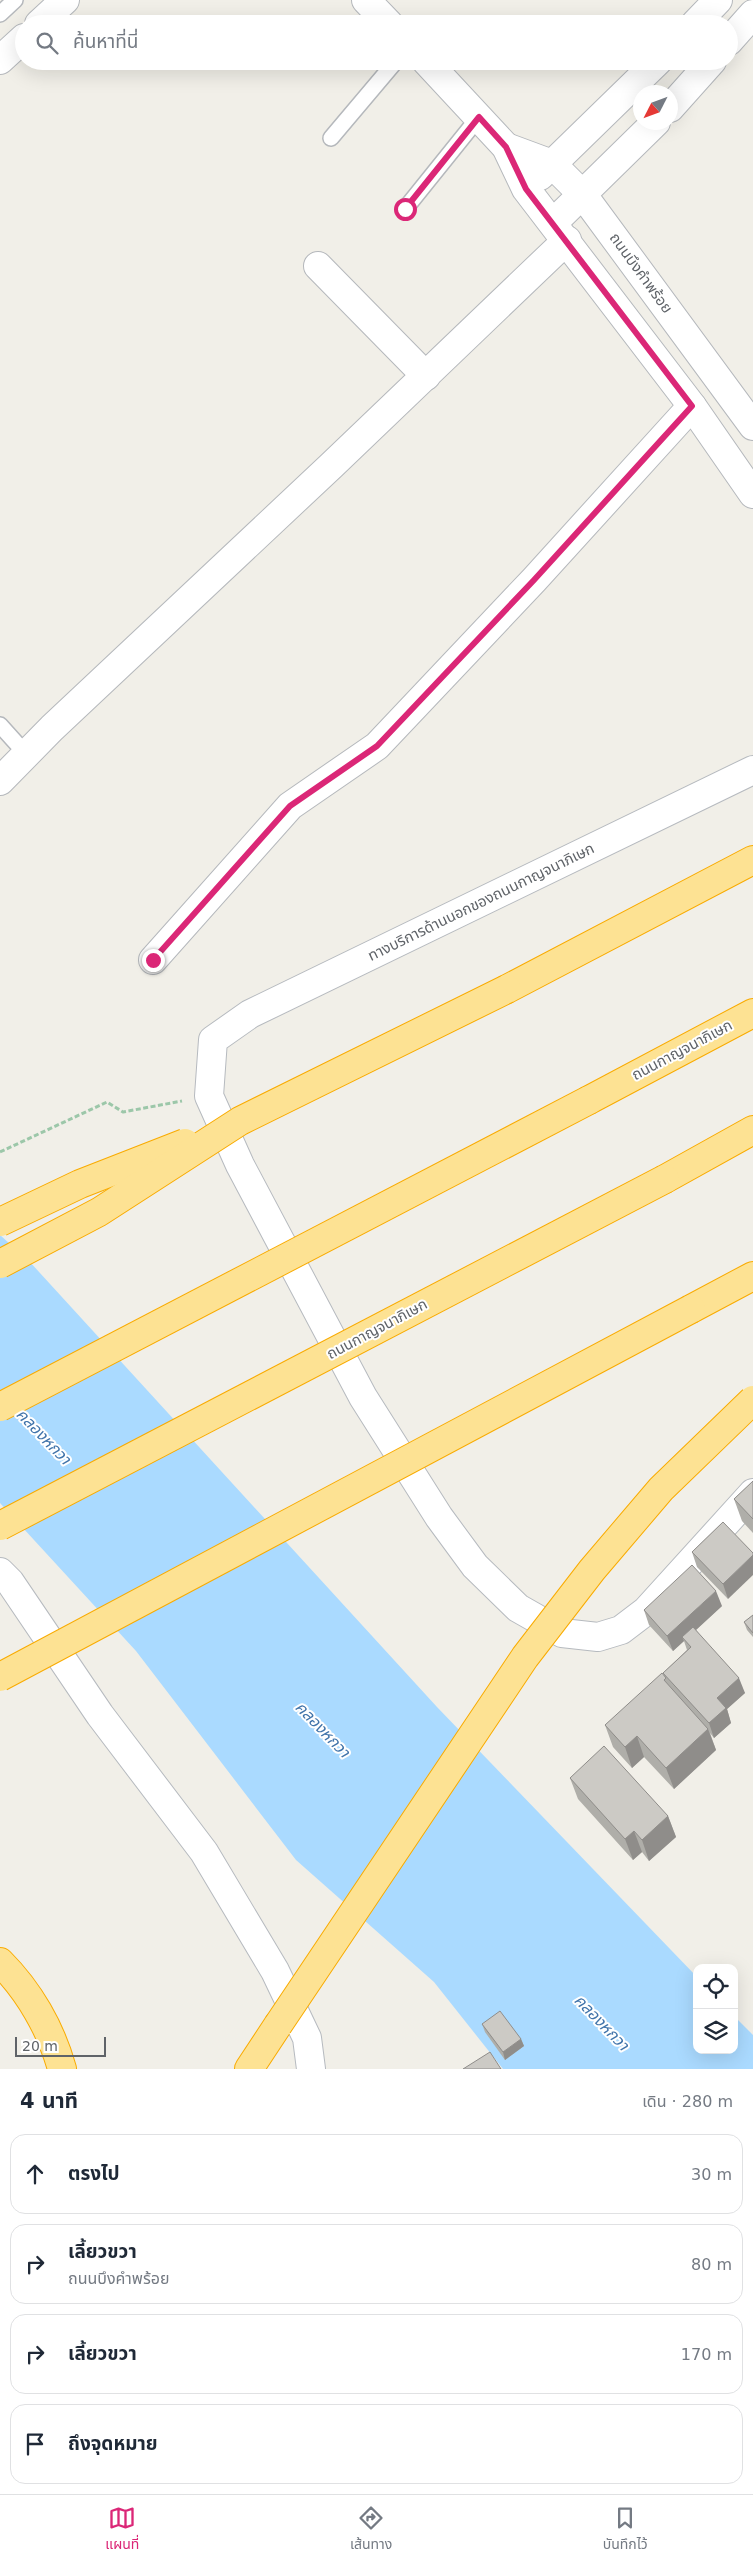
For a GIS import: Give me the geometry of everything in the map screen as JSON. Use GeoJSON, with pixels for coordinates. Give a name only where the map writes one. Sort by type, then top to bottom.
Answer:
{"type":"FeatureCollection","features":[{"type":"Feature","properties":{"kind":"highway"},"geometry":{"type":"LineString","coordinates":[[0,1222],[80,1184],[240,1121],[507,989],[753,860]]}},
{"type":"Feature","properties":{"kind":"highway","name":"ถนนกาญจนาภิเษก"},"geometry":{"type":"LineString","coordinates":[[0,1407],[753,1013]]}},
{"type":"Feature","properties":{"kind":"highway"},"geometry":{"type":"LineString","coordinates":[[0,1264],[99,1212],[240,1121]]}},
{"type":"Feature","properties":{"kind":"highway","name":"ถนนกาญจนาภิเษก"},"geometry":{"type":"LineString","coordinates":[[0,1526],[665,1179],[753,1130]]}},
{"type":"Feature","properties":{"kind":"highway"},"geometry":{"type":"LineString","coordinates":[[0,1677],[753,1276]]}},
{"type":"Feature","properties":{"kind":"highway"},"geometry":{"type":"LineString","coordinates":[[249,2069],[525,1657],[592,1570],[661,1489],[753,1400]]}},
{"type":"Feature","properties":{"kind":"highway"},"geometry":{"type":"LineString","coordinates":[[0,1962],[32,2002],[50,2034],[62,2069]]}},
{"type":"Feature","properties":{"kind":"street"},"geometry":{"type":"LineString","coordinates":[[49,15],[66,0]]}},
{"type":"Feature","properties":{"kind":"street"},"geometry":{"type":"LineString","coordinates":[[366,0],[380,15]]}},
{"type":"Feature","properties":{"kind":"street"},"geometry":{"type":"LineString","coordinates":[[704,15],[718,0]]}},
{"type":"Feature","properties":{"kind":"street"},"geometry":{"type":"LineString","coordinates":[[738,31],[753,14]]}},
{"type":"Feature","properties":{"kind":"street"},"geometry":{"type":"LineString","coordinates":[[0,60],[15,46]]}},
{"type":"Feature","properties":{"kind":"street","name":"ถนนบึงคำพร้อย"},"geometry":{"type":"LineString","coordinates":[[435,70],[506,147],[526,189],[692,406],[753,494]]}},
{"type":"Feature","properties":{"kind":"street"},"geometry":{"type":"LineString","coordinates":[[672,85],[697,70]]}},
{"type":"Feature","properties":{"kind":"street"},"geometry":{"type":"LineString","coordinates":[[526,189],[552,164],[633,110]]}},
{"type":"Feature","properties":{"kind":"street"},"geometry":{"type":"LineString","coordinates":[[0,781],[52,728],[426,376],[560,232],[583,195],[648,130]]}},
{"type":"Feature","properties":{"kind":"street","name":"ถนนบึงคำพร้อย"},"geometry":{"type":"LineString","coordinates":[[506,147],[552,164],[583,195],[749,412]]}},
{"type":"Feature","properties":{"kind":"street"},"geometry":{"type":"LineString","coordinates":[[318,266],[426,376]]}},
{"type":"Feature","properties":{"kind":"street"},"geometry":{"type":"LineString","coordinates":[[153,960],[290,806],[377,746],[534,580],[692,406]]}},
{"type":"Feature","properties":{"kind":"street","name":"ทางบริการด้านนอกของถนนกาญจนาภิเษก"},"geometry":{"type":"LineString","coordinates":[[209,1096],[212,1040],[250,1014],[753,770]]}},
{"type":"Feature","properties":{"kind":"street"},"geometry":{"type":"LineString","coordinates":[[209,1096],[240,1165],[363,1397],[439,1517],[475,1566],[518,1608],[562,1633],[598,1637],[621,1630],[646,1611],[753,1493]]}},
{"type":"Feature","properties":{"kind":"street"},"geometry":{"type":"LineString","coordinates":[[0,1572],[10,1582],[100,1715],[209,1860],[275,1971],[307,2038],[311,2069]]}},
{"type":"Feature","properties":{"kind":"lane"},"geometry":{"type":"LineString","coordinates":[[0,14],[15,0]]}},
{"type":"Feature","properties":{"kind":"lane"},"geometry":{"type":"LineString","coordinates":[[331,138],[388,70]]}},
{"type":"Feature","properties":{"kind":"lane"},"geometry":{"type":"LineString","coordinates":[[405,209],[479,117]]}},
{"type":"Feature","properties":{"kind":"lane"},"geometry":{"type":"LineString","coordinates":[[0,725],[27,755]]}},
{"type":"Feature","properties":{"kind":"path"},"geometry":{"type":"LineString","coordinates":[[0,1152],[107,1102],[123,1112],[209,1096]]}},
{"type":"Feature","properties":{"kind":"water","name":"คลองหกวา"},"geometry":{"type":"Polygon","coordinates":[[[0,1235],[29,1261],[437,1707],[693,1973],[693,2054],[738,2054],[738,2020],[753,2035],[753,2069],[503,2069],[434,1982],[296,1860],[136,1651],[0,1503],[0,1235]]]}},
{"type":"Feature","properties":{"kind":"building"},"geometry":{"type":"Polygon","coordinates":[[[753,1481],[753,1519],[734,1499],[753,1481]]]}},
{"type":"Feature","properties":{"kind":"building"},"geometry":{"type":"Polygon","coordinates":[[[723,1522],[753,1555],[723,1584],[692,1552],[723,1522]]]}},
{"type":"Feature","properties":{"kind":"building"},"geometry":{"type":"Polygon","coordinates":[[[692,1565],[716,1591],[667,1636],[644,1610],[692,1565]]]}},
{"type":"Feature","properties":{"kind":"building"},"geometry":{"type":"Polygon","coordinates":[[[753,1615],[753,1633],[744,1622],[753,1615]]]}},
{"type":"Feature","properties":{"kind":"building"},"geometry":{"type":"Polygon","coordinates":[[[693,1627],[739,1678],[717,1698],[726,1708],[709,1723],[663,1673],[691,1647],[682,1637],[693,1627]]]}},
{"type":"Feature","properties":{"kind":"building"},"geometry":{"type":"Polygon","coordinates":[[[662,1673],[666,1678],[664,1680],[708,1729],[666,1768],[637,1736],[625,1747],[605,1725],[662,1673]]]}},
{"type":"Feature","properties":{"kind":"building"},"geometry":{"type":"Polygon","coordinates":[[[604,1746],[668,1816],[642,1840],[634,1831],[625,1839],[570,1778],[604,1746]]]}},
{"type":"Feature","properties":{"kind":"building"},"geometry":{"type":"Polygon","coordinates":[[[500,2011],[521,2039],[503,2052],[482,2024],[500,2011]]]}},
{"type":"Feature","properties":{"kind":"building"},"geometry":{"type":"Polygon","coordinates":[[[490,2052],[501,2069],[463,2069],[490,2052]]]}},
{"type":"Feature","properties":{"kind":"route"},"geometry":{"type":"LineString","coordinates":[[153,960],[290,806],[377,746],[534,580],[692,406],[567,240],[526,189],[506,147],[479,117],[405,209]]}}]}
